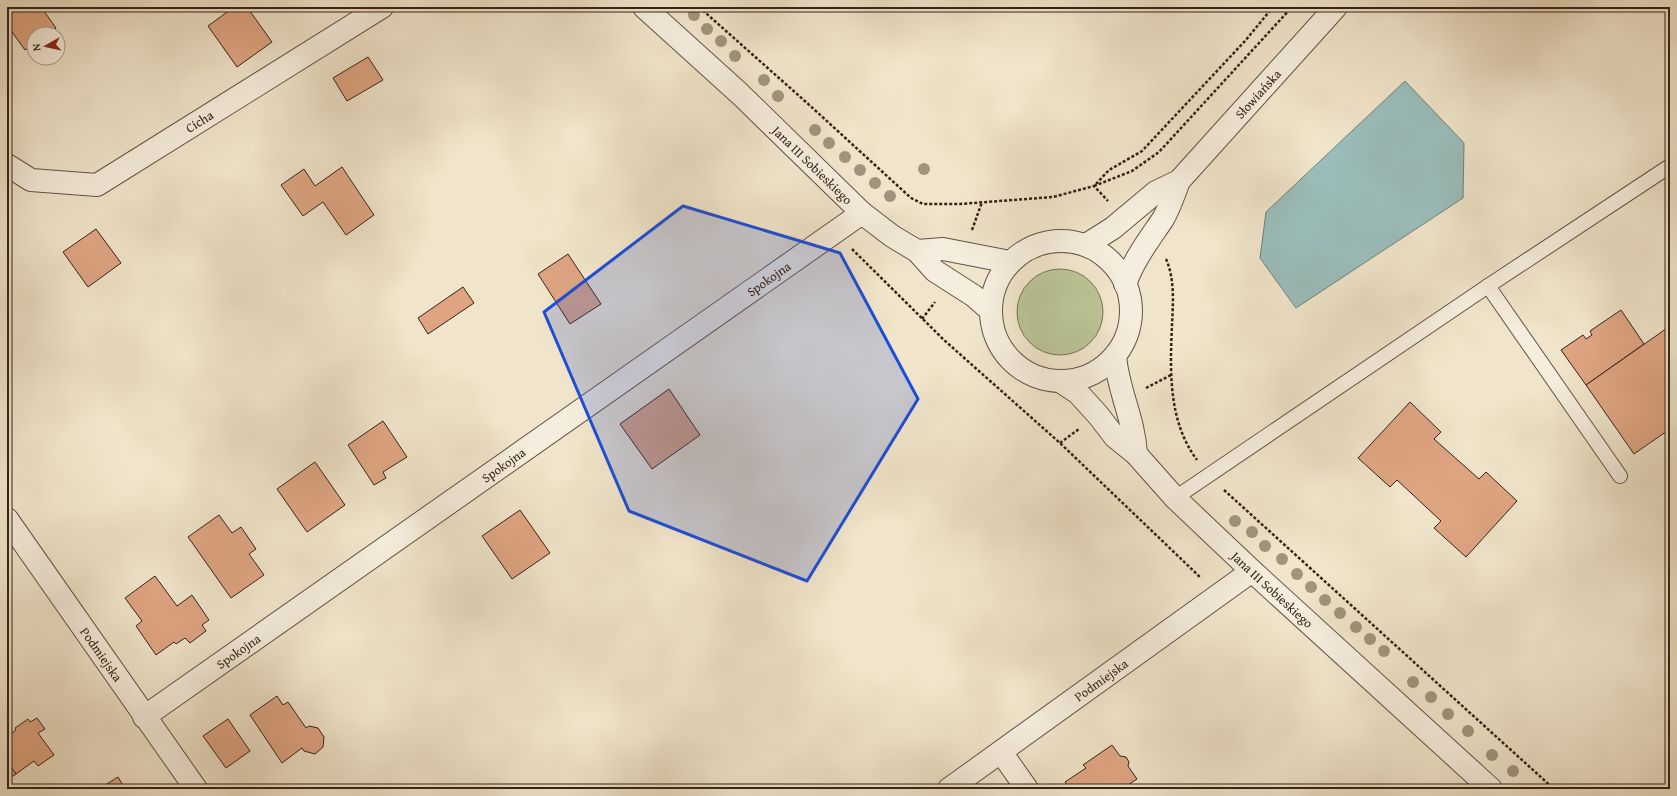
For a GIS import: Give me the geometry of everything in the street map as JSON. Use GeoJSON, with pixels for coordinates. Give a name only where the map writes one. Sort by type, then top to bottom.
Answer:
{"type":"FeatureCollection","features":[{"type":"Feature","properties":{"kind":"street","name":"Cicha"},"geometry":{"type":"LineString","coordinates":[[7,165],[30,180],[97,185],[382,7]]}},
{"type":"Feature","properties":{"kind":"street","name":"Jana III Sobieskiego"},"geometry":{"type":"LineString","coordinates":[[644,7],[740,94],[862,213],[892,236],[917,251],[935,271],[974,296],[990,310]]}},
{"type":"Feature","properties":{"kind":"street","name":"Słowiańska"},"geometry":{"type":"LineString","coordinates":[[1086,245],[1126,218],[1156,192],[1178,181],[1336,7]]}},
{"type":"Feature","properties":{"kind":"street","name":"Słowiańska"},"geometry":{"type":"LineString","coordinates":[[1125,284],[1130,269],[1163,218],[1173,199],[1178,181]]}},
{"type":"Feature","properties":{"kind":"street","name":"Spokojna"},"geometry":{"type":"LineString","coordinates":[[144,717],[862,213]]}},
{"type":"Feature","properties":{"kind":"street"},"geometry":{"type":"LineString","coordinates":[[1061,241],[1086,245],[1110,260],[1118,270],[1125,284],[1130,300],[1131,320],[1125,339],[1115,356],[1094,374],[1082,379],[1063,383],[1035,377],[1020,369],[1008,358],[998,344],[992,327],[990,310],[996,284],[1010,262],[1021,253],[1047,242],[1061,241]]}},
{"type":"Feature","properties":{"kind":"street"},"geometry":{"type":"LineString","coordinates":[[917,251],[943,249],[1010,262]]}},
{"type":"Feature","properties":{"kind":"street"},"geometry":{"type":"LineString","coordinates":[[1115,356],[1119,383],[1133,425],[1136,454]]}},
{"type":"Feature","properties":{"kind":"street","name":"Jana III Sobieskiego"},"geometry":{"type":"LineString","coordinates":[[1063,383],[1078,394],[1098,415],[1115,438],[1136,454],[1175,498],[1252,571],[1491,789]]}},
{"type":"Feature","properties":{"kind":"street","name":"Podmiejska"},"geometry":{"type":"LineString","coordinates":[[7,519],[144,717],[196,789]]}},
{"type":"Feature","properties":{"kind":"street","name":"Podmiejska"},"geometry":{"type":"LineString","coordinates":[[949,789],[1252,571]]}},
{"type":"Feature","properties":{"kind":"street"},"geometry":{"type":"LineString","coordinates":[[1001,752],[1028,789]]}},
{"type":"Feature","properties":{"kind":"lane"},"geometry":{"type":"LineString","coordinates":[[1175,498],[1207,474],[1670,166]]}},
{"type":"Feature","properties":{"kind":"lane"},"geometry":{"type":"LineString","coordinates":[[1488,286],[1620,476]]}},
{"type":"Feature","properties":{"kind":"path"},"geometry":{"type":"LineString","coordinates":[[699,7],[911,198],[924,204],[960,204],[1053,197],[1094,186],[1132,170],[1159,152],[1292,7]]}},
{"type":"Feature","properties":{"kind":"path"},"geometry":{"type":"LineString","coordinates":[[1094,186],[1109,170],[1142,151],[1245,41],[1273,7]]}},
{"type":"Feature","properties":{"kind":"path"},"geometry":{"type":"LineString","coordinates":[[1094,186],[1126,218]]}},
{"type":"Feature","properties":{"kind":"path"},"geometry":{"type":"LineString","coordinates":[[834,232],[944,340],[1060,443],[1219,595]]}},
{"type":"Feature","properties":{"kind":"path"},"geometry":{"type":"LineString","coordinates":[[1148,239],[1164,254],[1170,268],[1173,303],[1170,380],[1176,416],[1187,446],[1207,474],[1554,789]]}},
{"type":"Feature","properties":{"kind":"highlighted area"},"geometry":{"type":"Polygon","coordinates":[[[683,206],[840,253],[918,399],[807,581],[629,511],[544,312],[683,206]]]}},
{"type":"Feature","properties":{"kind":"green space"},"geometry":{"type":"Polygon","coordinates":[[[1052,269],[1068,269],[1077,272],[1091,281],[1100,295],[1103,304],[1103,320],[1100,329],[1091,343],[1077,352],[1068,355],[1052,355],[1036,348],[1029,343],[1024,336],[1017,320],[1017,304],[1024,288],[1029,281],[1036,276],[1052,269]]]}},
{"type":"Feature","properties":{"kind":"water"},"geometry":{"type":"Polygon","coordinates":[[[1405,81],[1464,143],[1463,198],[1296,308],[1260,258],[1266,212],[1405,81]]]}},
{"type":"Feature","properties":{"kind":"building"},"geometry":{"type":"Polygon","coordinates":[[[11,7],[41,7],[55,26],[26,26],[25,50],[7,25],[7,10],[11,7]]]}},
{"type":"Feature","properties":{"kind":"building"},"geometry":{"type":"Polygon","coordinates":[[[234,7],[247,7],[272,42],[237,67],[208,26],[234,7]]]}},
{"type":"Feature","properties":{"kind":"building"},"geometry":{"type":"Polygon","coordinates":[[[368,57],[383,80],[347,101],[333,78],[368,57]]]}},
{"type":"Feature","properties":{"kind":"building"},"geometry":{"type":"Polygon","coordinates":[[[342,167],[374,215],[346,235],[323,202],[303,216],[281,185],[304,169],[315,186],[342,167]]]}},
{"type":"Feature","properties":{"kind":"building"},"geometry":{"type":"Polygon","coordinates":[[[96,229],[121,263],[88,287],[63,252],[96,229]]]}},
{"type":"Feature","properties":{"kind":"building"},"geometry":{"type":"Polygon","coordinates":[[[568,254],[601,304],[570,324],[538,274],[568,254]]]}},
{"type":"Feature","properties":{"kind":"building"},"geometry":{"type":"Polygon","coordinates":[[[463,287],[474,303],[428,334],[418,318],[463,287]]]}},
{"type":"Feature","properties":{"kind":"building"},"geometry":{"type":"Polygon","coordinates":[[[1621,310],[1644,344],[1586,385],[1561,350],[1583,335],[1586,339],[1592,335],[1590,331],[1621,310]]]}},
{"type":"Feature","properties":{"kind":"building"},"geometry":{"type":"Polygon","coordinates":[[[1670,326],[1670,429],[1634,454],[1586,385],[1670,326]]]}},
{"type":"Feature","properties":{"kind":"building"},"geometry":{"type":"Polygon","coordinates":[[[669,389],[700,435],[652,469],[620,424],[669,389]]]}},
{"type":"Feature","properties":{"kind":"building"},"geometry":{"type":"Polygon","coordinates":[[[1410,402],[1441,432],[1434,439],[1479,479],[1486,472],[1517,501],[1466,557],[1434,528],[1441,521],[1397,480],[1390,487],[1358,458],[1410,402]]]}},
{"type":"Feature","properties":{"kind":"building"},"geometry":{"type":"Polygon","coordinates":[[[383,421],[407,457],[383,472],[386,478],[374,485],[348,445],[383,421]]]}},
{"type":"Feature","properties":{"kind":"building"},"geometry":{"type":"Polygon","coordinates":[[[315,462],[345,505],[307,532],[277,489],[315,462]]]}},
{"type":"Feature","properties":{"kind":"building"},"geometry":{"type":"Polygon","coordinates":[[[520,510],[550,553],[512,579],[482,536],[520,510]]]}},
{"type":"Feature","properties":{"kind":"building"},"geometry":{"type":"Polygon","coordinates":[[[219,515],[232,533],[241,527],[256,549],[249,554],[264,575],[231,598],[188,537],[219,515]]]}},
{"type":"Feature","properties":{"kind":"building"},"geometry":{"type":"Polygon","coordinates":[[[155,576],[177,606],[192,595],[209,620],[202,625],[206,631],[190,643],[185,638],[176,644],[174,642],[156,655],[136,626],[142,621],[125,598],[155,576]]]}},
{"type":"Feature","properties":{"kind":"building"},"geometry":{"type":"Polygon","coordinates":[[[7,617],[12,624],[7,627],[7,617]]]}},
{"type":"Feature","properties":{"kind":"building"},"geometry":{"type":"Polygon","coordinates":[[[277,696],[283,705],[288,702],[306,728],[309,726],[318,728],[324,737],[323,747],[315,754],[304,751],[302,748],[282,763],[250,715],[277,696]]]}},
{"type":"Feature","properties":{"kind":"building"},"geometry":{"type":"Polygon","coordinates":[[[37,718],[45,729],[38,733],[54,755],[38,766],[34,761],[16,774],[7,762],[7,737],[16,730],[15,728],[28,719],[30,722],[37,718]]]}},
{"type":"Feature","properties":{"kind":"building"},"geometry":{"type":"Polygon","coordinates":[[[228,719],[250,751],[226,768],[203,736],[228,719]]]}},
{"type":"Feature","properties":{"kind":"building"},"geometry":{"type":"Polygon","coordinates":[[[1112,745],[1120,756],[1126,757],[1129,762],[1128,766],[1137,779],[1122,789],[1070,789],[1065,782],[1086,768],[1083,765],[1112,745]]]}},
{"type":"Feature","properties":{"kind":"building"},"geometry":{"type":"Polygon","coordinates":[[[7,762],[16,774],[7,780],[7,762]]]}},
{"type":"Feature","properties":{"kind":"building"},"geometry":{"type":"Polygon","coordinates":[[[118,777],[125,789],[99,789],[118,777]]]}}]}
